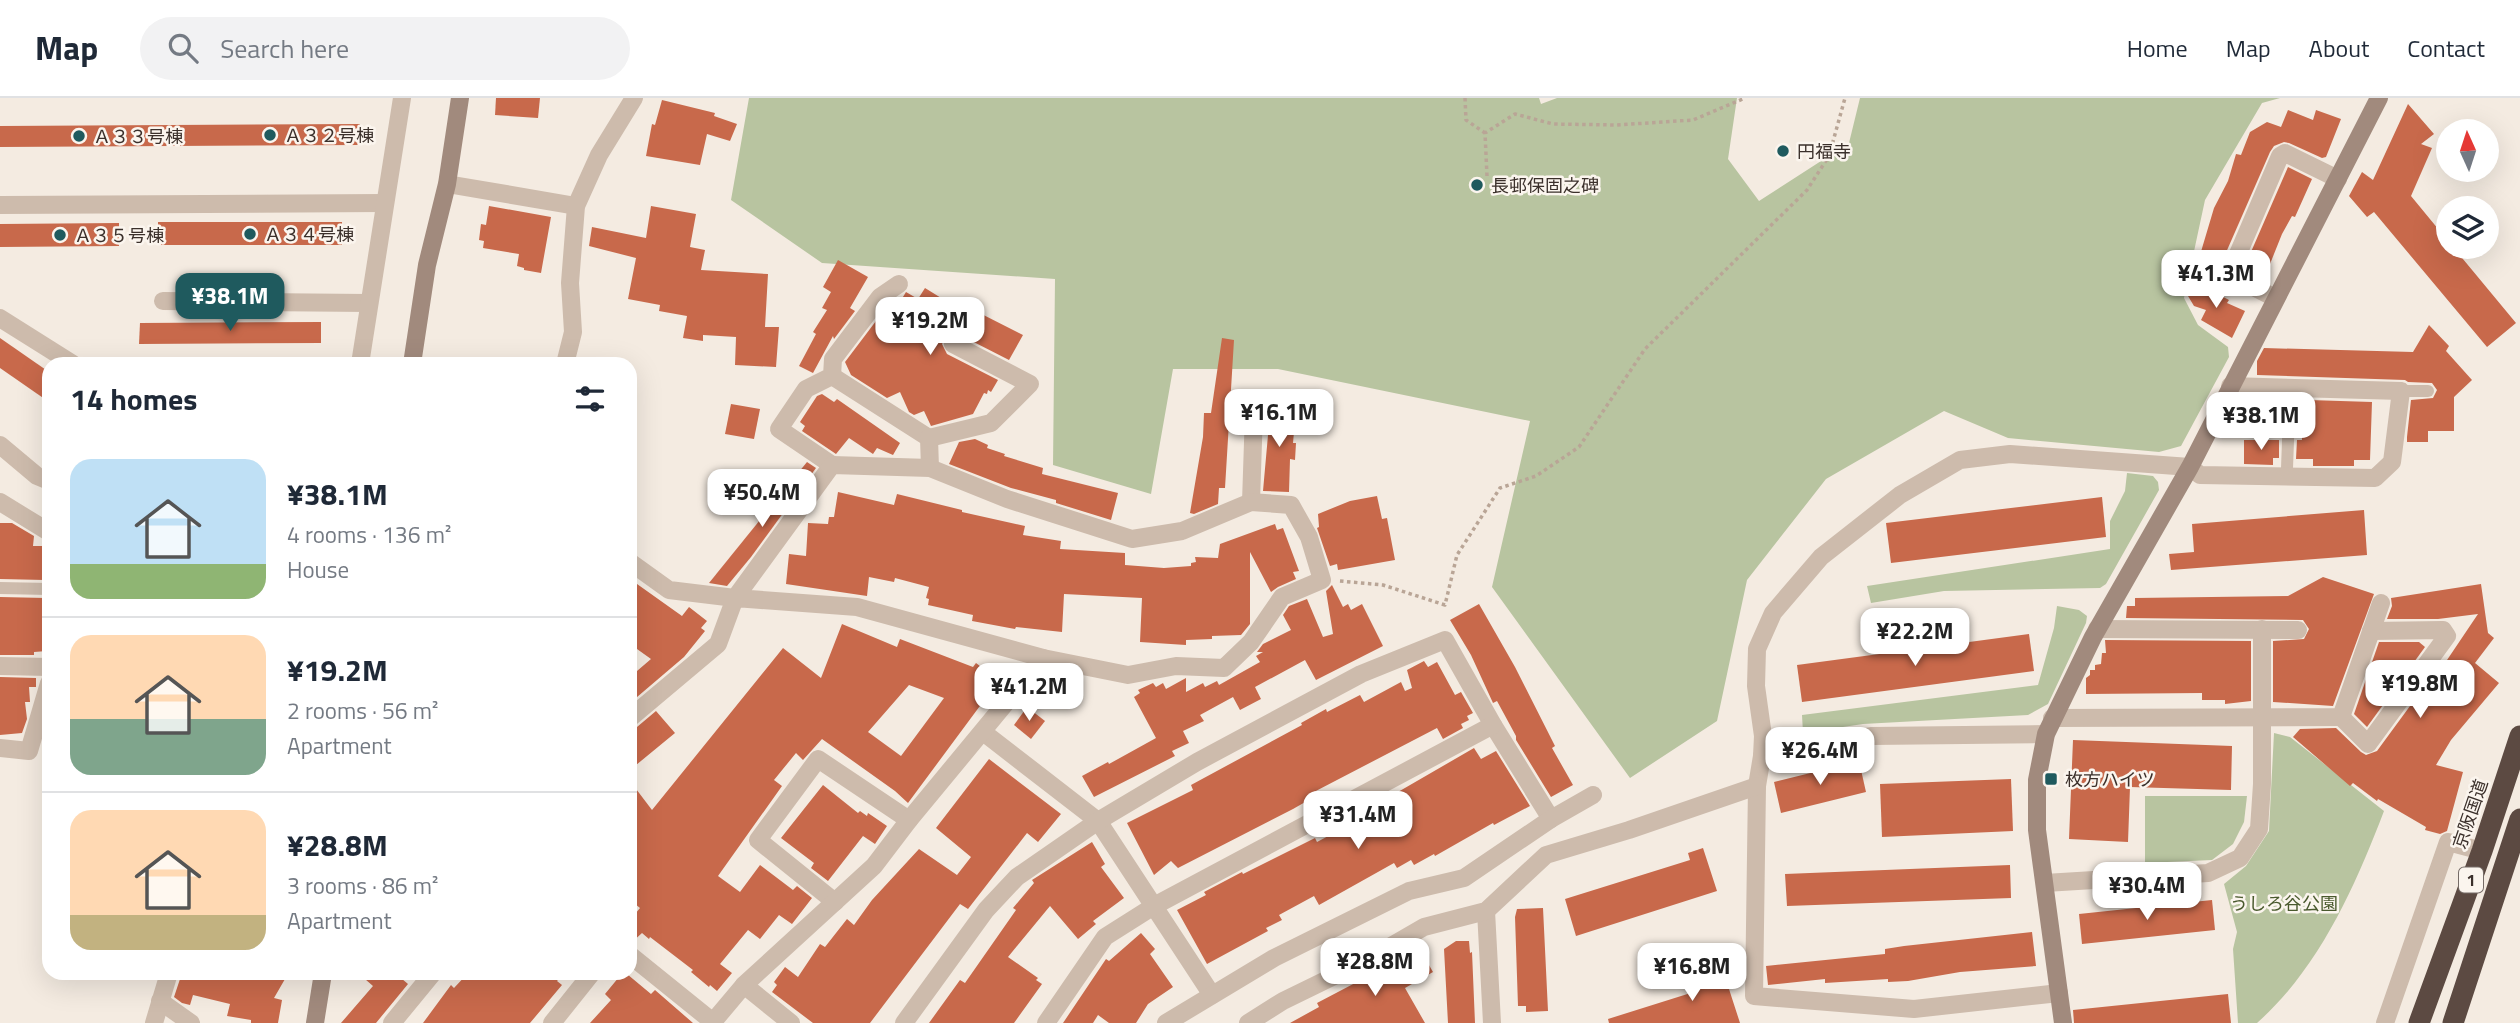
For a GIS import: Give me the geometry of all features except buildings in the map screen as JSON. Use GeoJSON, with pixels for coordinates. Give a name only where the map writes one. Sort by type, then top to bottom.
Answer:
{"type":"FeatureCollection","features":[{"type":"Feature","properties":{"kind":"highway","name":"京阪国道"},"geometry":{"type":"LineString","coordinates":[[2419,1023],[2482,851],[2520,736]]}},
{"type":"Feature","properties":{"kind":"highway","name":"1"},"geometry":{"type":"LineString","coordinates":[[2453,1023],[2520,819]]}},
{"type":"Feature","properties":{"kind":"street"},"geometry":{"type":"LineString","coordinates":[[361,357],[402,98]]}},
{"type":"Feature","properties":{"kind":"street"},"geometry":{"type":"LineString","coordinates":[[413,357],[427,265],[447,184],[460,98]]}},
{"type":"Feature","properties":{"kind":"street"},"geometry":{"type":"LineString","coordinates":[[567,357],[573,332],[570,283],[576,206],[600,155],[634,98]]}},
{"type":"Feature","properties":{"kind":"street"},"geometry":{"type":"LineString","coordinates":[[2063,1023],[2037,830],[2036,780],[2049,726],[2097,629],[2190,467],[2379,98]]}},
{"type":"Feature","properties":{"kind":"street"},"geometry":{"type":"LineString","coordinates":[[2275,299],[2236,278],[2232,268],[2280,156],[2284,153],[2339,179]]}},
{"type":"Feature","properties":{"kind":"street"},"geometry":{"type":"LineString","coordinates":[[447,184],[576,206]]}},
{"type":"Feature","properties":{"kind":"street"},"geometry":{"type":"LineString","coordinates":[[0,205],[384,203]]}},
{"type":"Feature","properties":{"kind":"street"},"geometry":{"type":"LineString","coordinates":[[832,376],[833,359],[880,297],[899,284]]}},
{"type":"Feature","properties":{"kind":"street"},"geometry":{"type":"LineString","coordinates":[[163,301],[369,303]]}},
{"type":"Feature","properties":{"kind":"street"},"geometry":{"type":"LineString","coordinates":[[0,318],[62,357]]}},
{"type":"Feature","properties":{"kind":"street"},"geometry":{"type":"LineString","coordinates":[[832,376],[929,438],[991,423],[1030,384],[953,344]]}},
{"type":"Feature","properties":{"kind":"street"},"geometry":{"type":"LineString","coordinates":[[637,567],[669,590],[857,607],[1042,658],[1128,675],[1176,666],[1224,668],[1251,642],[1282,597],[1322,580],[1309,537],[1291,505],[1251,502],[1182,531],[1132,539],[1007,499],[930,468],[832,465],[779,429],[806,388],[832,376]]}},
{"type":"Feature","properties":{"kind":"street"},"geometry":{"type":"LineString","coordinates":[[2059,993],[1914,1009],[1754,996],[1757,786],[1763,736],[1756,686],[1757,649],[1773,613],[1821,558],[1900,495],[1960,460],[2010,454],[2190,467],[2200,475],[2375,478],[2392,462],[2401,391],[2230,386]]}},
{"type":"Feature","properties":{"kind":"street"},"geometry":{"type":"LineString","coordinates":[[1251,502],[1254,412]]}},
{"type":"Feature","properties":{"kind":"street"},"geometry":{"type":"LineString","coordinates":[[929,438],[930,468]]}},
{"type":"Feature","properties":{"kind":"street"},"geometry":{"type":"LineString","coordinates":[[0,445],[42,478]]}},
{"type":"Feature","properties":{"kind":"street"},"geometry":{"type":"LineString","coordinates":[[637,712],[718,644],[735,598],[832,465]]}},
{"type":"Feature","properties":{"kind":"street"},"geometry":{"type":"LineString","coordinates":[[0,502],[42,528]]}},
{"type":"Feature","properties":{"kind":"street"},"geometry":{"type":"LineString","coordinates":[[2341,717],[2381,603]]}},
{"type":"Feature","properties":{"kind":"street"},"geometry":{"type":"LineString","coordinates":[[2097,629],[2298,630]]}},
{"type":"Feature","properties":{"kind":"street"},"geometry":{"type":"LineString","coordinates":[[2045,883],[2208,873],[2240,858],[2259,829],[2262,629]]}},
{"type":"Feature","properties":{"kind":"street"},"geometry":{"type":"LineString","coordinates":[[1762,756],[1871,736],[2262,717],[2341,717],[2368,744],[2447,636],[2443,630],[2371,631]]}},
{"type":"Feature","properties":{"kind":"street"},"geometry":{"type":"LineString","coordinates":[[904,1023],[986,910],[1017,877],[1098,821],[1197,762],[1361,674],[1445,640],[1551,819]]}},
{"type":"Feature","properties":{"kind":"street"},"geometry":{"type":"LineString","coordinates":[[637,962],[712,1023],[744,985],[874,866],[1042,658]]}},
{"type":"Feature","properties":{"kind":"street"},"geometry":{"type":"LineString","coordinates":[[0,666],[42,667]]}},
{"type":"Feature","properties":{"kind":"street"},"geometry":{"type":"LineString","coordinates":[[0,748],[29,751],[42,707]]}},
{"type":"Feature","properties":{"kind":"street"},"geometry":{"type":"LineString","coordinates":[[1046,1023],[1105,937],[1154,906],[1493,725]]}},
{"type":"Feature","properties":{"kind":"street"},"geometry":{"type":"LineString","coordinates":[[983,732],[1098,821],[1212,995]]}},
{"type":"Feature","properties":{"kind":"street"},"geometry":{"type":"LineString","coordinates":[[835,902],[758,840],[818,759],[909,820]]}},
{"type":"Feature","properties":{"kind":"street"},"geometry":{"type":"LineString","coordinates":[[1248,1023],[1283,1001],[1367,960],[1424,927],[1486,911],[1546,855],[1757,786]]}},
{"type":"Feature","properties":{"kind":"street"},"geometry":{"type":"LineString","coordinates":[[1166,1023],[1274,958],[1409,891],[1464,878],[1551,819],[1593,795]]}},
{"type":"Feature","properties":{"kind":"street"},"geometry":{"type":"LineString","coordinates":[[2385,1023],[2448,842],[2482,851]]}},
{"type":"Feature","properties":{"kind":"street"},"geometry":{"type":"LineString","coordinates":[[1486,911],[1492,1023]]}},
{"type":"Feature","properties":{"kind":"street"},"geometry":{"type":"LineString","coordinates":[[154,1023],[167,980]]}},
{"type":"Feature","properties":{"kind":"street"},"geometry":{"type":"LineString","coordinates":[[315,1023],[322,980]]}},
{"type":"Feature","properties":{"kind":"street"},"geometry":{"type":"LineString","coordinates":[[392,1023],[427,980]]}},
{"type":"Feature","properties":{"kind":"street"},"geometry":{"type":"LineString","coordinates":[[552,1023],[586,980]]}},
{"type":"Feature","properties":{"kind":"street"},"geometry":{"type":"LineString","coordinates":[[744,985],[791,1023]]}},
{"type":"Feature","properties":{"kind":"street"},"geometry":{"type":"LineString","coordinates":[[160,1001],[191,1023]]}},
{"type":"Feature","properties":{"kind":"lane"},"geometry":{"type":"LineString","coordinates":[[2287,468],[2290,387]]}},
{"type":"Feature","properties":{"kind":"lane"},"geometry":{"type":"LineString","coordinates":[[2401,391],[2428,391]]}},
{"type":"Feature","properties":{"kind":"lane"},"geometry":{"type":"LineString","coordinates":[[0,588],[42,589]]}},
{"type":"Feature","properties":{"kind":"path"},"geometry":{"type":"LineString","coordinates":[[1465,98],[1466,120],[1485,132]]}},
{"type":"Feature","properties":{"kind":"path"},"geometry":{"type":"LineString","coordinates":[[1485,132],[1515,114],[1553,124],[1617,125],[1693,120],[1745,98]]}},
{"type":"Feature","properties":{"kind":"path"},"geometry":{"type":"LineString","coordinates":[[1322,580],[1383,585],[1445,605],[1457,555],[1500,488],[1536,475],[1579,447],[1645,349],[1807,190],[1829,156],[1845,98]]}},
{"type":"Feature","properties":{"kind":"path"},"geometry":{"type":"LineString","coordinates":[[1485,132],[1487,176]]}},
{"type":"Feature","properties":{"kind":"green space"},"geometry":{"type":"Polygon","coordinates":[[[749,98],[1539,98],[1541,104],[1557,98],[1737,98],[1728,159],[1759,201],[1849,143],[1860,98],[2280,98],[2262,103],[2205,200],[2184,298],[2198,325],[2228,347],[2229,357],[2181,446],[2159,452],[2008,438],[1944,411],[1826,479],[1747,580],[1717,721],[1630,778],[1492,587],[1530,421],[1278,369],[1173,369],[1151,494],[1053,465],[1055,279],[822,263],[731,200],[749,98]]]}},
{"type":"Feature","properties":{"kind":"green space"},"geometry":{"type":"Polygon","coordinates":[[[2127,473],[2153,476],[2158,482],[2159,490],[2106,584],[2100,588],[1944,591],[1871,603],[1867,586],[2110,549],[2110,521],[2125,491],[2127,473]]]}},
{"type":"Feature","properties":{"kind":"green space"},"geometry":{"type":"Polygon","coordinates":[[[2057,606],[2079,610],[2087,616],[2086,623],[2048,704],[2028,715],[1863,724],[1803,733],[1802,715],[2038,685],[2054,628],[2057,606]]]}},
{"type":"Feature","properties":{"kind":"green space","name":"うしろ谷公園"},"geometry":{"type":"Polygon","coordinates":[[[2274,733],[2290,737],[2384,811],[2361,868],[2317,952],[2279,1001],[2257,1023],[2238,1023],[2233,949],[2237,932],[2224,884],[2246,866],[2269,831],[2274,733]]]}},
{"type":"Feature","properties":{"kind":"green space"},"geometry":{"type":"Polygon","coordinates":[[[2145,796],[2247,796],[2244,822],[2233,844],[2212,860],[2145,863],[2145,796]]]}},
{"type":"Feature","properties":{"kind":"place","name":"Ａ３２号棟"},"geometry":{"type":"Point","coordinates":[270,135]}},
{"type":"Feature","properties":{"kind":"place","name":"Ａ３３号棟"},"geometry":{"type":"Point","coordinates":[79,136]}},
{"type":"Feature","properties":{"kind":"place","name":"円福寺"},"geometry":{"type":"Point","coordinates":[1783,151]}},
{"type":"Feature","properties":{"kind":"place","name":"長邨保固之碑"},"geometry":{"type":"Point","coordinates":[1477,185]}},
{"type":"Feature","properties":{"kind":"place","name":"Ａ３４号棟"},"geometry":{"type":"Point","coordinates":[250,234]}},
{"type":"Feature","properties":{"kind":"place","name":"Ａ３５号棟"},"geometry":{"type":"Point","coordinates":[60,235]}},
{"type":"Feature","properties":{"kind":"place","name":"枚方ハイツ"},"geometry":{"type":"Point","coordinates":[2051,779]}}]}
